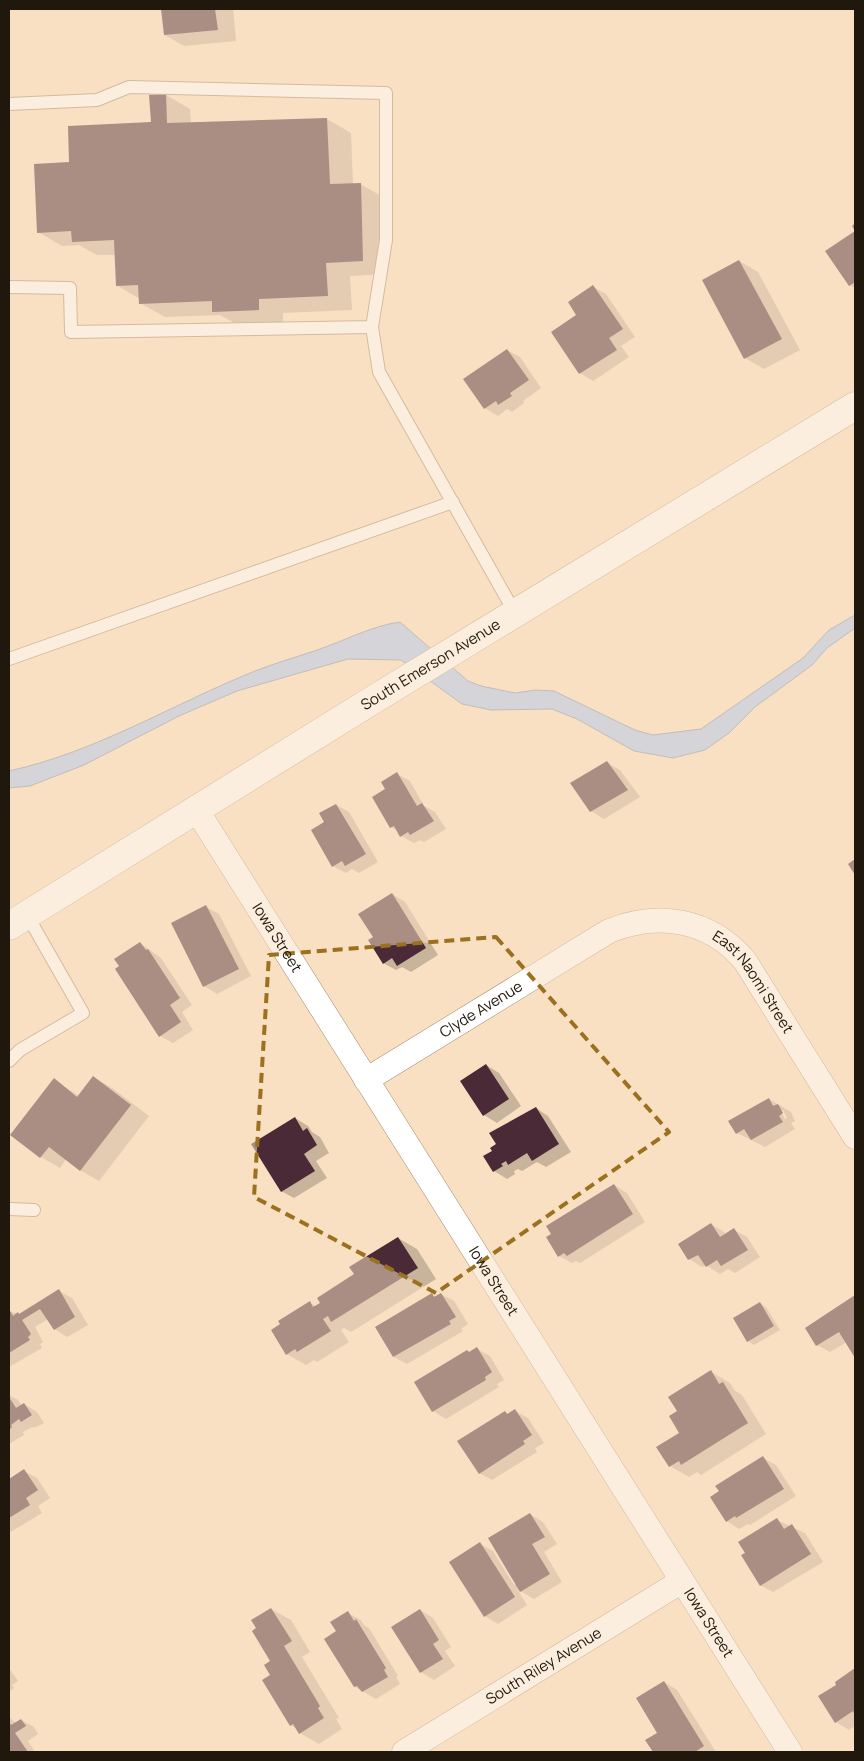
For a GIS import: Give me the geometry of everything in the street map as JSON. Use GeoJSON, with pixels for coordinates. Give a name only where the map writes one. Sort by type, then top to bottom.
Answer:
{"type":"FeatureCollection","features":[{"type":"Feature","properties":{"kind":"main road","name":"South Emerson Avenue"},"geometry":{"type":"LineString","coordinates":[[18,920],[444,656],[855,406]]}},
{"type":"Feature","properties":{"kind":"street","name":"Iowa Street"},"geometry":{"type":"LineString","coordinates":[[196,809],[790,1752]]}},
{"type":"Feature","properties":{"kind":"street","name":"East Naomi Street"},"geometry":{"type":"LineString","coordinates":[[597,939],[621,926],[649,920],[662,920],[688,924],[714,934],[726,942],[745,961],[855,1137]]}},
{"type":"Feature","properties":{"kind":"street","name":"Clyde Avenue"},"geometry":{"type":"LineString","coordinates":[[366,1080],[597,939]]}},
{"type":"Feature","properties":{"kind":"street","name":"South Riley Avenue"},"geometry":{"type":"LineString","coordinates":[[404,1752],[682,1581]]}},
{"type":"Feature","properties":{"kind":"lane"},"geometry":{"type":"LineString","coordinates":[[9,104],[97,100],[129,87],[386,93],[386,240],[372,327],[379,372],[515,613]]}},
{"type":"Feature","properties":{"kind":"lane"},"geometry":{"type":"LineString","coordinates":[[9,287],[70,288],[71,332],[372,327]]}},
{"type":"Feature","properties":{"kind":"lane"},"geometry":{"type":"LineString","coordinates":[[9,659],[453,502]]}},
{"type":"Feature","properties":{"kind":"lane"},"geometry":{"type":"LineString","coordinates":[[9,1061],[20,1050],[83,1013],[18,920]]}},
{"type":"Feature","properties":{"kind":"lane"},"geometry":{"type":"LineString","coordinates":[[9,1209],[34,1210]]}},
{"type":"Feature","properties":{"kind":"highlighted area"},"geometry":{"type":"Polygon","coordinates":[[[496,937],[669,1132],[436,1293],[254,1197],[269,955],[496,937]]]}},
{"type":"Feature","properties":{"kind":"water"},"geometry":{"type":"Polygon","coordinates":[[[855,615],[855,628],[827,648],[812,665],[755,707],[729,733],[705,750],[673,758],[634,751],[577,719],[552,709],[491,710],[462,704],[401,660],[348,659],[237,691],[179,716],[84,765],[30,786],[9,788],[9,771],[73,752],[255,671],[389,624],[400,622],[468,681],[481,686],[515,693],[535,690],[554,691],[635,730],[653,735],[701,729],[803,658],[829,630],[855,615]]]}},
{"type":"Feature","properties":{"kind":"building"},"geometry":{"type":"Polygon","coordinates":[[[161,9],[215,9],[218,30],[164,35],[161,9]]]}},
{"type":"Feature","properties":{"kind":"building"},"geometry":{"type":"Polygon","coordinates":[[[166,94],[167,123],[327,118],[330,184],[361,183],[363,261],[326,263],[328,296],[259,299],[259,310],[212,312],[212,301],[139,304],[138,285],[116,286],[114,240],[72,242],[71,231],[37,233],[34,164],[69,162],[68,126],[151,122],[149,95],[166,94]]]}},
{"type":"Feature","properties":{"kind":"building"},"geometry":{"type":"Polygon","coordinates":[[[855,231],[855,282],[849,286],[825,251],[855,231]]]}},
{"type":"Feature","properties":{"kind":"building"},"geometry":{"type":"Polygon","coordinates":[[[739,260],[782,339],[744,359],[702,280],[739,260]]]}},
{"type":"Feature","properties":{"kind":"building"},"geometry":{"type":"Polygon","coordinates":[[[593,285],[623,329],[609,338],[617,350],[579,374],[551,332],[576,315],[568,302],[593,285]]]}},
{"type":"Feature","properties":{"kind":"building"},"geometry":{"type":"Polygon","coordinates":[[[507,349],[529,380],[510,393],[512,396],[498,405],[496,401],[484,409],[463,379],[507,349]]]}},
{"type":"Feature","properties":{"kind":"building"},"geometry":{"type":"Polygon","coordinates":[[[607,761],[628,790],[590,812],[570,783],[607,761]]]}},
{"type":"Feature","properties":{"kind":"building"},"geometry":{"type":"Polygon","coordinates":[[[397,772],[417,806],[422,803],[434,821],[410,835],[408,832],[400,837],[394,826],[390,828],[372,797],[385,789],[381,782],[397,772]]]}},
{"type":"Feature","properties":{"kind":"building"},"geometry":{"type":"Polygon","coordinates":[[[336,804],[366,854],[345,866],[342,861],[332,867],[311,830],[324,822],[319,813],[336,804]]]}},
{"type":"Feature","properties":{"kind":"building"},"geometry":{"type":"Polygon","coordinates":[[[855,859],[855,875],[848,864],[855,859]]]}},
{"type":"Feature","properties":{"kind":"building"},"geometry":{"type":"Polygon","coordinates":[[[392,893],[426,948],[397,966],[392,958],[383,964],[368,940],[373,937],[358,914],[392,893]]]}},
{"type":"Feature","properties":{"kind":"building"},"geometry":{"type":"Polygon","coordinates":[[[206,905],[239,969],[203,987],[171,923],[206,905]]]}},
{"type":"Feature","properties":{"kind":"building"},"geometry":{"type":"Polygon","coordinates":[[[140,942],[146,950],[148,949],[180,998],[170,1005],[181,1022],[159,1037],[115,969],[119,966],[114,959],[140,942]]]}},
{"type":"Feature","properties":{"kind":"building"},"geometry":{"type":"Polygon","coordinates":[[[486,1064],[509,1099],[483,1116],[460,1081],[486,1064]]]}},
{"type":"Feature","properties":{"kind":"building"},"geometry":{"type":"Polygon","coordinates":[[[93,1076],[131,1105],[80,1171],[49,1147],[40,1158],[10,1135],[54,1078],[77,1097],[93,1076]]]}},
{"type":"Feature","properties":{"kind":"building"},"geometry":{"type":"Polygon","coordinates":[[[769,1098],[773,1106],[778,1104],[783,1113],[779,1116],[783,1122],[751,1140],[744,1129],[736,1134],[728,1121],[769,1098]]]}},
{"type":"Feature","properties":{"kind":"building"},"geometry":{"type":"Polygon","coordinates":[[[536,1107],[559,1144],[532,1161],[527,1153],[508,1165],[506,1161],[501,1164],[503,1166],[493,1172],[483,1156],[492,1151],[490,1148],[496,1144],[489,1133],[536,1107]]]}},
{"type":"Feature","properties":{"kind":"building"},"geometry":{"type":"Polygon","coordinates":[[[295,1117],[303,1131],[307,1128],[317,1145],[304,1154],[315,1171],[281,1192],[251,1144],[295,1117]]]}},
{"type":"Feature","properties":{"kind":"building"},"geometry":{"type":"Polygon","coordinates":[[[614,1184],[633,1214],[567,1256],[564,1253],[558,1257],[546,1237],[551,1234],[546,1226],[614,1184]]]}},
{"type":"Feature","properties":{"kind":"building"},"geometry":{"type":"Polygon","coordinates":[[[711,1223],[720,1237],[734,1228],[748,1250],[721,1266],[717,1260],[706,1267],[698,1255],[688,1260],[678,1244],[711,1223]]]}},
{"type":"Feature","properties":{"kind":"building"},"geometry":{"type":"Polygon","coordinates":[[[398,1237],[418,1268],[331,1322],[328,1316],[323,1319],[331,1331],[297,1352],[295,1349],[286,1355],[271,1330],[280,1324],[278,1321],[310,1301],[313,1307],[320,1303],[317,1298],[354,1274],[349,1267],[398,1237]]]}},
{"type":"Feature","properties":{"kind":"building"},"geometry":{"type":"Polygon","coordinates":[[[59,1289],[75,1317],[54,1330],[40,1309],[22,1320],[31,1334],[28,1337],[30,1340],[9,1353],[9,1309],[13,1316],[18,1312],[19,1314],[59,1289]]]}},
{"type":"Feature","properties":{"kind":"building"},"geometry":{"type":"Polygon","coordinates":[[[432,1293],[434,1297],[441,1293],[456,1317],[449,1321],[451,1324],[393,1357],[375,1327],[432,1293]]]}},
{"type":"Feature","properties":{"kind":"building"},"geometry":{"type":"Polygon","coordinates":[[[855,1295],[855,1358],[839,1332],[816,1346],[805,1328],[855,1295]]]}},
{"type":"Feature","properties":{"kind":"building"},"geometry":{"type":"Polygon","coordinates":[[[760,1302],[774,1326],[747,1342],[733,1318],[760,1302]]]}},
{"type":"Feature","properties":{"kind":"building"},"geometry":{"type":"Polygon","coordinates":[[[477,1347],[492,1372],[485,1377],[486,1380],[432,1412],[414,1382],[467,1350],[469,1352],[477,1347]]]}},
{"type":"Feature","properties":{"kind":"building"},"geometry":{"type":"Polygon","coordinates":[[[711,1370],[719,1384],[723,1382],[748,1423],[681,1465],[679,1461],[669,1467],[656,1447],[679,1433],[669,1416],[677,1411],[668,1397],[711,1370]]]}},
{"type":"Feature","properties":{"kind":"building"},"geometry":{"type":"Polygon","coordinates":[[[9,1397],[16,1408],[24,1403],[32,1415],[21,1422],[19,1419],[11,1425],[12,1427],[9,1430],[9,1397]]]}},
{"type":"Feature","properties":{"kind":"building"},"geometry":{"type":"Polygon","coordinates":[[[515,1409],[532,1435],[523,1441],[525,1444],[479,1474],[457,1441],[505,1411],[507,1414],[515,1409]]]}},
{"type":"Feature","properties":{"kind":"building"},"geometry":{"type":"Polygon","coordinates":[[[763,1456],[784,1489],[726,1522],[710,1497],[719,1491],[715,1486],[763,1456]]]}},
{"type":"Feature","properties":{"kind":"building"},"geometry":{"type":"Polygon","coordinates":[[[24,1469],[38,1490],[26,1498],[30,1505],[9,1518],[9,1479],[24,1469]]]}},
{"type":"Feature","properties":{"kind":"building"},"geometry":{"type":"Polygon","coordinates":[[[530,1513],[545,1537],[532,1544],[550,1574],[520,1592],[488,1538],[530,1513]]]}},
{"type":"Feature","properties":{"kind":"building"},"geometry":{"type":"Polygon","coordinates":[[[777,1518],[784,1529],[792,1524],[811,1554],[760,1586],[741,1555],[745,1553],[738,1542],[777,1518]]]}},
{"type":"Feature","properties":{"kind":"building"},"geometry":{"type":"Polygon","coordinates":[[[480,1542],[515,1597],[484,1617],[449,1562],[480,1542]]]}},
{"type":"Feature","properties":{"kind":"building"},"geometry":{"type":"Polygon","coordinates":[[[271,1608],[292,1641],[284,1646],[320,1706],[318,1708],[324,1718],[299,1734],[293,1724],[290,1726],[262,1680],[270,1675],[264,1665],[270,1661],[252,1631],[256,1628],[251,1620],[271,1608]]]}},
{"type":"Feature","properties":{"kind":"building"},"geometry":{"type":"Polygon","coordinates":[[[420,1609],[439,1640],[433,1644],[443,1659],[420,1673],[391,1627],[420,1609]]]}},
{"type":"Feature","properties":{"kind":"building"},"geometry":{"type":"Polygon","coordinates":[[[348,1611],[354,1621],[356,1619],[386,1668],[384,1670],[388,1677],[362,1692],[357,1686],[354,1687],[324,1639],[336,1631],[330,1622],[348,1611]]]}},
{"type":"Feature","properties":{"kind":"building"},"geometry":{"type":"Polygon","coordinates":[[[855,1668],[855,1716],[853,1711],[835,1723],[818,1696],[836,1685],[835,1682],[855,1668]]]}},
{"type":"Feature","properties":{"kind":"building"},"geometry":{"type":"Polygon","coordinates":[[[664,1681],[704,1746],[695,1752],[653,1752],[645,1740],[657,1733],[636,1698],[664,1681]]]}},
{"type":"Feature","properties":{"kind":"building"},"geometry":{"type":"Polygon","coordinates":[[[21,1719],[26,1726],[15,1733],[28,1752],[9,1752],[9,1722],[11,1725],[21,1719]]]}}]}
